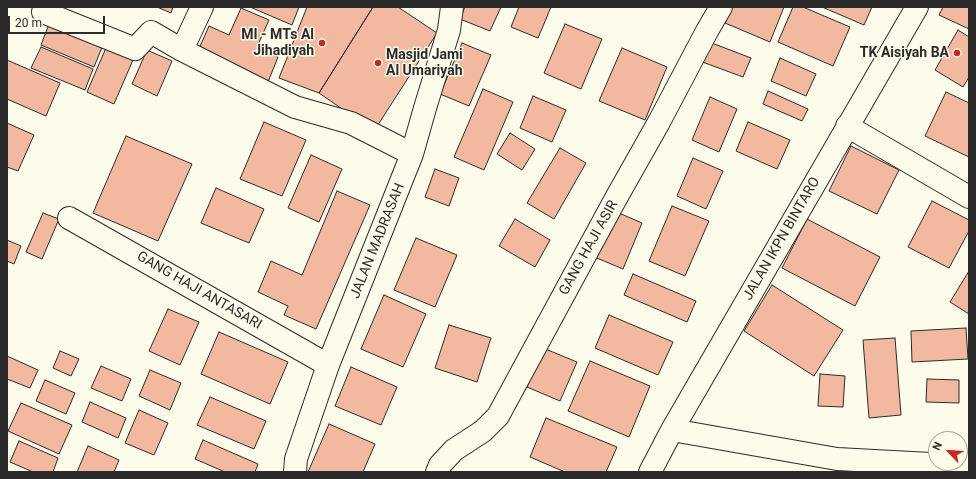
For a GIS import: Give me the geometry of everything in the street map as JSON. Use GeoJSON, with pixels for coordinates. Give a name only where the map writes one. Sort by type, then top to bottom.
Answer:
{"type":"FeatureCollection","features":[{"type":"Feature","properties":{"kind":"street"},"geometry":{"type":"LineString","coordinates":[[182,50],[202,7]]}},
{"type":"Feature","properties":{"kind":"street","name":"JALAN MADRASAH"},"geometry":{"type":"LineString","coordinates":[[295,472],[296,459],[328,365],[412,154],[449,30],[452,7]]}},
{"type":"Feature","properties":{"kind":"street","name":"GANG HAJI ASIR"},"geometry":{"type":"LineString","coordinates":[[437,472],[440,465],[454,450],[483,431],[498,416],[611,207],[659,122],[706,31],[721,7]]}},
{"type":"Feature","properties":{"kind":"street","name":"JALAN IKPN BINTARO"},"geometry":{"type":"LineString","coordinates":[[650,472],[672,430],[917,7]]}},
{"type":"Feature","properties":{"kind":"street"},"geometry":{"type":"LineString","coordinates":[[42,12],[135,49],[151,32],[182,50],[295,107],[351,123],[412,154]]}},
{"type":"Feature","properties":{"kind":"street"},"geometry":{"type":"LineString","coordinates":[[847,126],[969,197]]}},
{"type":"Feature","properties":{"kind":"street","name":"GANG HAJI ANTASARI"},"geometry":{"type":"LineString","coordinates":[[69,218],[328,365]]}},
{"type":"Feature","properties":{"kind":"street"},"geometry":{"type":"LineString","coordinates":[[672,430],[837,458],[931,464],[969,464]]}},
{"type":"Feature","properties":{"kind":"building"},"geometry":{"type":"Polygon","coordinates":[[[157,7],[173,7],[171,13],[157,7]]]}},
{"type":"Feature","properties":{"kind":"building"},"geometry":{"type":"Polygon","coordinates":[[[250,7],[299,7],[292,25],[250,7]]]}},
{"type":"Feature","properties":{"kind":"building","name":"MI - MTs Al Jihadiyah"},"geometry":{"type":"Polygon","coordinates":[[[307,7],[373,7],[319,93],[279,78],[307,7]]]}},
{"type":"Feature","properties":{"kind":"building","name":"Masjid Jami Al Umariyah"},"geometry":{"type":"Polygon","coordinates":[[[373,7],[398,7],[437,33],[374,131],[319,93],[373,7]]]}},
{"type":"Feature","properties":{"kind":"building"},"geometry":{"type":"Polygon","coordinates":[[[465,7],[501,7],[490,31],[460,19],[465,7]]]}},
{"type":"Feature","properties":{"kind":"building"},"geometry":{"type":"Polygon","coordinates":[[[519,7],[551,7],[538,38],[511,27],[519,7]]]}},
{"type":"Feature","properties":{"kind":"building"},"geometry":{"type":"Polygon","coordinates":[[[732,7],[784,7],[770,42],[725,23],[732,7]]]}},
{"type":"Feature","properties":{"kind":"building"},"geometry":{"type":"Polygon","coordinates":[[[793,7],[803,7],[850,27],[833,66],[778,42],[793,7]]]}},
{"type":"Feature","properties":{"kind":"building"},"geometry":{"type":"Polygon","coordinates":[[[822,7],[872,7],[864,25],[822,7]]]}},
{"type":"Feature","properties":{"kind":"building"},"geometry":{"type":"Polygon","coordinates":[[[943,7],[969,7],[969,29],[939,15],[943,7]]]}},
{"type":"Feature","properties":{"kind":"building"},"geometry":{"type":"Polygon","coordinates":[[[241,8],[269,20],[257,47],[278,57],[268,82],[198,51],[209,26],[229,35],[241,8]]]}},
{"type":"Feature","properties":{"kind":"building"},"geometry":{"type":"Polygon","coordinates":[[[51,19],[105,40],[94,67],[41,45],[51,19]]]}},
{"type":"Feature","properties":{"kind":"building"},"geometry":{"type":"Polygon","coordinates":[[[565,24],[602,39],[581,89],[544,73],[565,24]]]}},
{"type":"Feature","properties":{"kind":"building","name":"TK Aisiyah BA"},"geometry":{"type":"Polygon","coordinates":[[[958,30],[969,37],[969,77],[963,87],[935,70],[958,30]]]}},
{"type":"Feature","properties":{"kind":"building"},"geometry":{"type":"Polygon","coordinates":[[[704,40],[751,58],[743,77],[697,60],[704,40]]]}},
{"type":"Feature","properties":{"kind":"building"},"geometry":{"type":"Polygon","coordinates":[[[109,41],[136,53],[114,104],[87,92],[109,41]]]}},
{"type":"Feature","properties":{"kind":"building"},"geometry":{"type":"Polygon","coordinates":[[[462,43],[491,55],[469,106],[440,94],[462,43]]]}},
{"type":"Feature","properties":{"kind":"building"},"geometry":{"type":"Polygon","coordinates":[[[41,47],[93,69],[85,90],[31,68],[41,47]]]}},
{"type":"Feature","properties":{"kind":"building"},"geometry":{"type":"Polygon","coordinates":[[[622,48],[667,67],[645,120],[599,101],[622,48]]]}},
{"type":"Feature","properties":{"kind":"building"},"geometry":{"type":"Polygon","coordinates":[[[147,50],[172,61],[157,96],[132,84],[147,50]]]}},
{"type":"Feature","properties":{"kind":"building"},"geometry":{"type":"Polygon","coordinates":[[[780,58],[816,74],[806,96],[771,81],[780,58]]]}},
{"type":"Feature","properties":{"kind":"building"},"geometry":{"type":"Polygon","coordinates":[[[7,60],[60,83],[46,116],[7,99],[7,60]]]}},
{"type":"Feature","properties":{"kind":"building"},"geometry":{"type":"Polygon","coordinates":[[[483,89],[513,102],[484,170],[454,157],[483,89]]]}},
{"type":"Feature","properties":{"kind":"building"},"geometry":{"type":"Polygon","coordinates":[[[768,91],[808,109],[802,121],[763,104],[768,91]]]}},
{"type":"Feature","properties":{"kind":"building"},"geometry":{"type":"Polygon","coordinates":[[[946,92],[969,103],[969,157],[925,136],[946,92]]]}},
{"type":"Feature","properties":{"kind":"building"},"geometry":{"type":"Polygon","coordinates":[[[533,96],[566,110],[552,142],[520,128],[533,96]]]}},
{"type":"Feature","properties":{"kind":"building"},"geometry":{"type":"Polygon","coordinates":[[[710,97],[737,109],[719,152],[692,140],[710,97]]]}},
{"type":"Feature","properties":{"kind":"building"},"geometry":{"type":"Polygon","coordinates":[[[264,122],[306,140],[282,196],[240,179],[264,122]]]}},
{"type":"Feature","properties":{"kind":"building"},"geometry":{"type":"Polygon","coordinates":[[[748,122],[790,140],[777,169],[736,151],[748,122]]]}},
{"type":"Feature","properties":{"kind":"building"},"geometry":{"type":"Polygon","coordinates":[[[7,123],[34,135],[18,171],[7,167],[7,123]]]}},
{"type":"Feature","properties":{"kind":"building"},"geometry":{"type":"Polygon","coordinates":[[[510,133],[535,149],[522,170],[497,154],[510,133]]]}},
{"type":"Feature","properties":{"kind":"building"},"geometry":{"type":"Polygon","coordinates":[[[126,136],[192,164],[158,241],[93,213],[126,136]]]}},
{"type":"Feature","properties":{"kind":"building"},"geometry":{"type":"Polygon","coordinates":[[[851,146],[899,170],[877,214],[829,191],[851,146]]]}},
{"type":"Feature","properties":{"kind":"building"},"geometry":{"type":"Polygon","coordinates":[[[560,148],[586,163],[554,219],[527,203],[560,148]]]}},
{"type":"Feature","properties":{"kind":"building"},"geometry":{"type":"Polygon","coordinates":[[[311,155],[342,169],[319,222],[288,208],[311,155]]]}},
{"type":"Feature","properties":{"kind":"building"},"geometry":{"type":"Polygon","coordinates":[[[693,158],[723,171],[706,209],[677,196],[693,158]]]}},
{"type":"Feature","properties":{"kind":"building"},"geometry":{"type":"Polygon","coordinates":[[[435,169],[459,178],[449,206],[425,197],[435,169]]]}},
{"type":"Feature","properties":{"kind":"building"},"geometry":{"type":"Polygon","coordinates":[[[216,188],[264,209],[249,243],[201,223],[216,188]]]}},
{"type":"Feature","properties":{"kind":"building"},"geometry":{"type":"Polygon","coordinates":[[[337,191],[370,205],[316,329],[284,315],[288,306],[258,292],[271,261],[302,275],[337,191]]]}},
{"type":"Feature","properties":{"kind":"building"},"geometry":{"type":"Polygon","coordinates":[[[932,201],[969,220],[969,231],[949,268],[908,247],[932,201]]]}},
{"type":"Feature","properties":{"kind":"building"},"geometry":{"type":"Polygon","coordinates":[[[672,206],[709,221],[685,276],[649,261],[672,206]]]}},
{"type":"Feature","properties":{"kind":"building"},"geometry":{"type":"Polygon","coordinates":[[[612,210],[642,223],[623,269],[592,256],[612,210]]]}},
{"type":"Feature","properties":{"kind":"building"},"geometry":{"type":"Polygon","coordinates":[[[43,213],[59,219],[42,259],[26,252],[43,213]]]}},
{"type":"Feature","properties":{"kind":"building"},"geometry":{"type":"Polygon","coordinates":[[[515,219],[550,240],[535,267],[499,246],[515,219]]]}},
{"type":"Feature","properties":{"kind":"building"},"geometry":{"type":"Polygon","coordinates":[[[807,219],[880,257],[855,306],[782,268],[807,219]]]}},
{"type":"Feature","properties":{"kind":"building"},"geometry":{"type":"Polygon","coordinates":[[[416,238],[457,255],[435,307],[394,290],[416,238]]]}},
{"type":"Feature","properties":{"kind":"building"},"geometry":{"type":"Polygon","coordinates":[[[7,240],[21,246],[14,264],[7,261],[7,240]]]}},
{"type":"Feature","properties":{"kind":"building"},"geometry":{"type":"Polygon","coordinates":[[[969,271],[969,314],[950,302],[969,271]]]}},
{"type":"Feature","properties":{"kind":"building"},"geometry":{"type":"Polygon","coordinates":[[[633,274],[696,301],[687,322],[624,295],[633,274]]]}},
{"type":"Feature","properties":{"kind":"building"},"geometry":{"type":"Polygon","coordinates":[[[772,285],[843,330],[814,376],[744,331],[772,285]]]}},
{"type":"Feature","properties":{"kind":"building"},"geometry":{"type":"Polygon","coordinates":[[[384,295],[426,314],[403,367],[361,349],[384,295]]]}},
{"type":"Feature","properties":{"kind":"building"},"geometry":{"type":"Polygon","coordinates":[[[168,309],[199,322],[180,365],[149,351],[168,309]]]}},
{"type":"Feature","properties":{"kind":"building"},"geometry":{"type":"Polygon","coordinates":[[[609,315],[673,342],[658,375],[595,348],[609,315]]]}},
{"type":"Feature","properties":{"kind":"building"},"geometry":{"type":"Polygon","coordinates":[[[449,325],[491,338],[477,382],[435,368],[449,325]]]}},
{"type":"Feature","properties":{"kind":"building"},"geometry":{"type":"Polygon","coordinates":[[[966,328],[968,359],[912,362],[911,331],[966,328]]]}},
{"type":"Feature","properties":{"kind":"building"},"geometry":{"type":"Polygon","coordinates":[[[219,332],[288,362],[270,404],[201,374],[219,332]]]}},
{"type":"Feature","properties":{"kind":"building"},"geometry":{"type":"Polygon","coordinates":[[[895,338],[901,415],[869,418],[863,340],[895,338]]]}},
{"type":"Feature","properties":{"kind":"building"},"geometry":{"type":"Polygon","coordinates":[[[543,348],[577,362],[560,401],[527,387],[543,348]]]}},
{"type":"Feature","properties":{"kind":"building"},"geometry":{"type":"Polygon","coordinates":[[[60,351],[79,359],[71,376],[53,368],[60,351]]]}},
{"type":"Feature","properties":{"kind":"building"},"geometry":{"type":"Polygon","coordinates":[[[7,356],[38,370],[30,388],[7,379],[7,356]]]}},
{"type":"Feature","properties":{"kind":"building"},"geometry":{"type":"Polygon","coordinates":[[[590,361],[650,386],[629,437],[568,411],[590,361]]]}},
{"type":"Feature","properties":{"kind":"building"},"geometry":{"type":"Polygon","coordinates":[[[101,366],[131,379],[122,401],[91,388],[101,366]]]}},
{"type":"Feature","properties":{"kind":"building"},"geometry":{"type":"Polygon","coordinates":[[[351,367],[397,387],[381,425],[335,406],[351,367]]]}},
{"type":"Feature","properties":{"kind":"building"},"geometry":{"type":"Polygon","coordinates":[[[150,370],[181,383],[170,410],[139,396],[150,370]]]}},
{"type":"Feature","properties":{"kind":"building"},"geometry":{"type":"Polygon","coordinates":[[[820,374],[845,376],[843,407],[818,406],[820,374]]]}},
{"type":"Feature","properties":{"kind":"building"},"geometry":{"type":"Polygon","coordinates":[[[927,379],[959,380],[959,403],[926,402],[927,379]]]}},
{"type":"Feature","properties":{"kind":"building"},"geometry":{"type":"Polygon","coordinates":[[[45,380],[75,393],[66,414],[36,401],[45,380]]]}},
{"type":"Feature","properties":{"kind":"building"},"geometry":{"type":"Polygon","coordinates":[[[210,397],[266,421],[254,449],[197,425],[210,397]]]}},
{"type":"Feature","properties":{"kind":"building"},"geometry":{"type":"Polygon","coordinates":[[[90,402],[126,418],[118,438],[82,422],[90,402]]]}},
{"type":"Feature","properties":{"kind":"building"},"geometry":{"type":"Polygon","coordinates":[[[21,403],[72,425],[59,454],[8,431],[21,403]]]}},
{"type":"Feature","properties":{"kind":"building"},"geometry":{"type":"Polygon","coordinates":[[[139,410],[168,423],[154,455],[125,443],[139,410]]]}},
{"type":"Feature","properties":{"kind":"building"},"geometry":{"type":"Polygon","coordinates":[[[546,418],[617,447],[606,472],[565,472],[530,457],[546,418]]]}},
{"type":"Feature","properties":{"kind":"building"},"geometry":{"type":"Polygon","coordinates":[[[329,424],[375,444],[363,472],[308,472],[329,424]]]}},
{"type":"Feature","properties":{"kind":"building"},"geometry":{"type":"Polygon","coordinates":[[[203,440],[258,464],[255,472],[225,472],[195,459],[203,440]]]}},
{"type":"Feature","properties":{"kind":"building"},"geometry":{"type":"Polygon","coordinates":[[[19,441],[58,458],[53,472],[33,472],[10,462],[19,441]]]}},
{"type":"Feature","properties":{"kind":"building"},"geometry":{"type":"Polygon","coordinates":[[[88,446],[119,460],[114,472],[77,472],[88,446]]]}},
{"type":"Feature","properties":{"kind":"place","name":"MI - MTs Al Jihadiyah"},"geometry":{"type":"Point","coordinates":[322,43]}},
{"type":"Feature","properties":{"kind":"place","name":"TK Aisiyah BA"},"geometry":{"type":"Point","coordinates":[957,53]}},
{"type":"Feature","properties":{"kind":"place","name":"Masjid Jami Al Umariyah"},"geometry":{"type":"Point","coordinates":[378,63]}}]}
